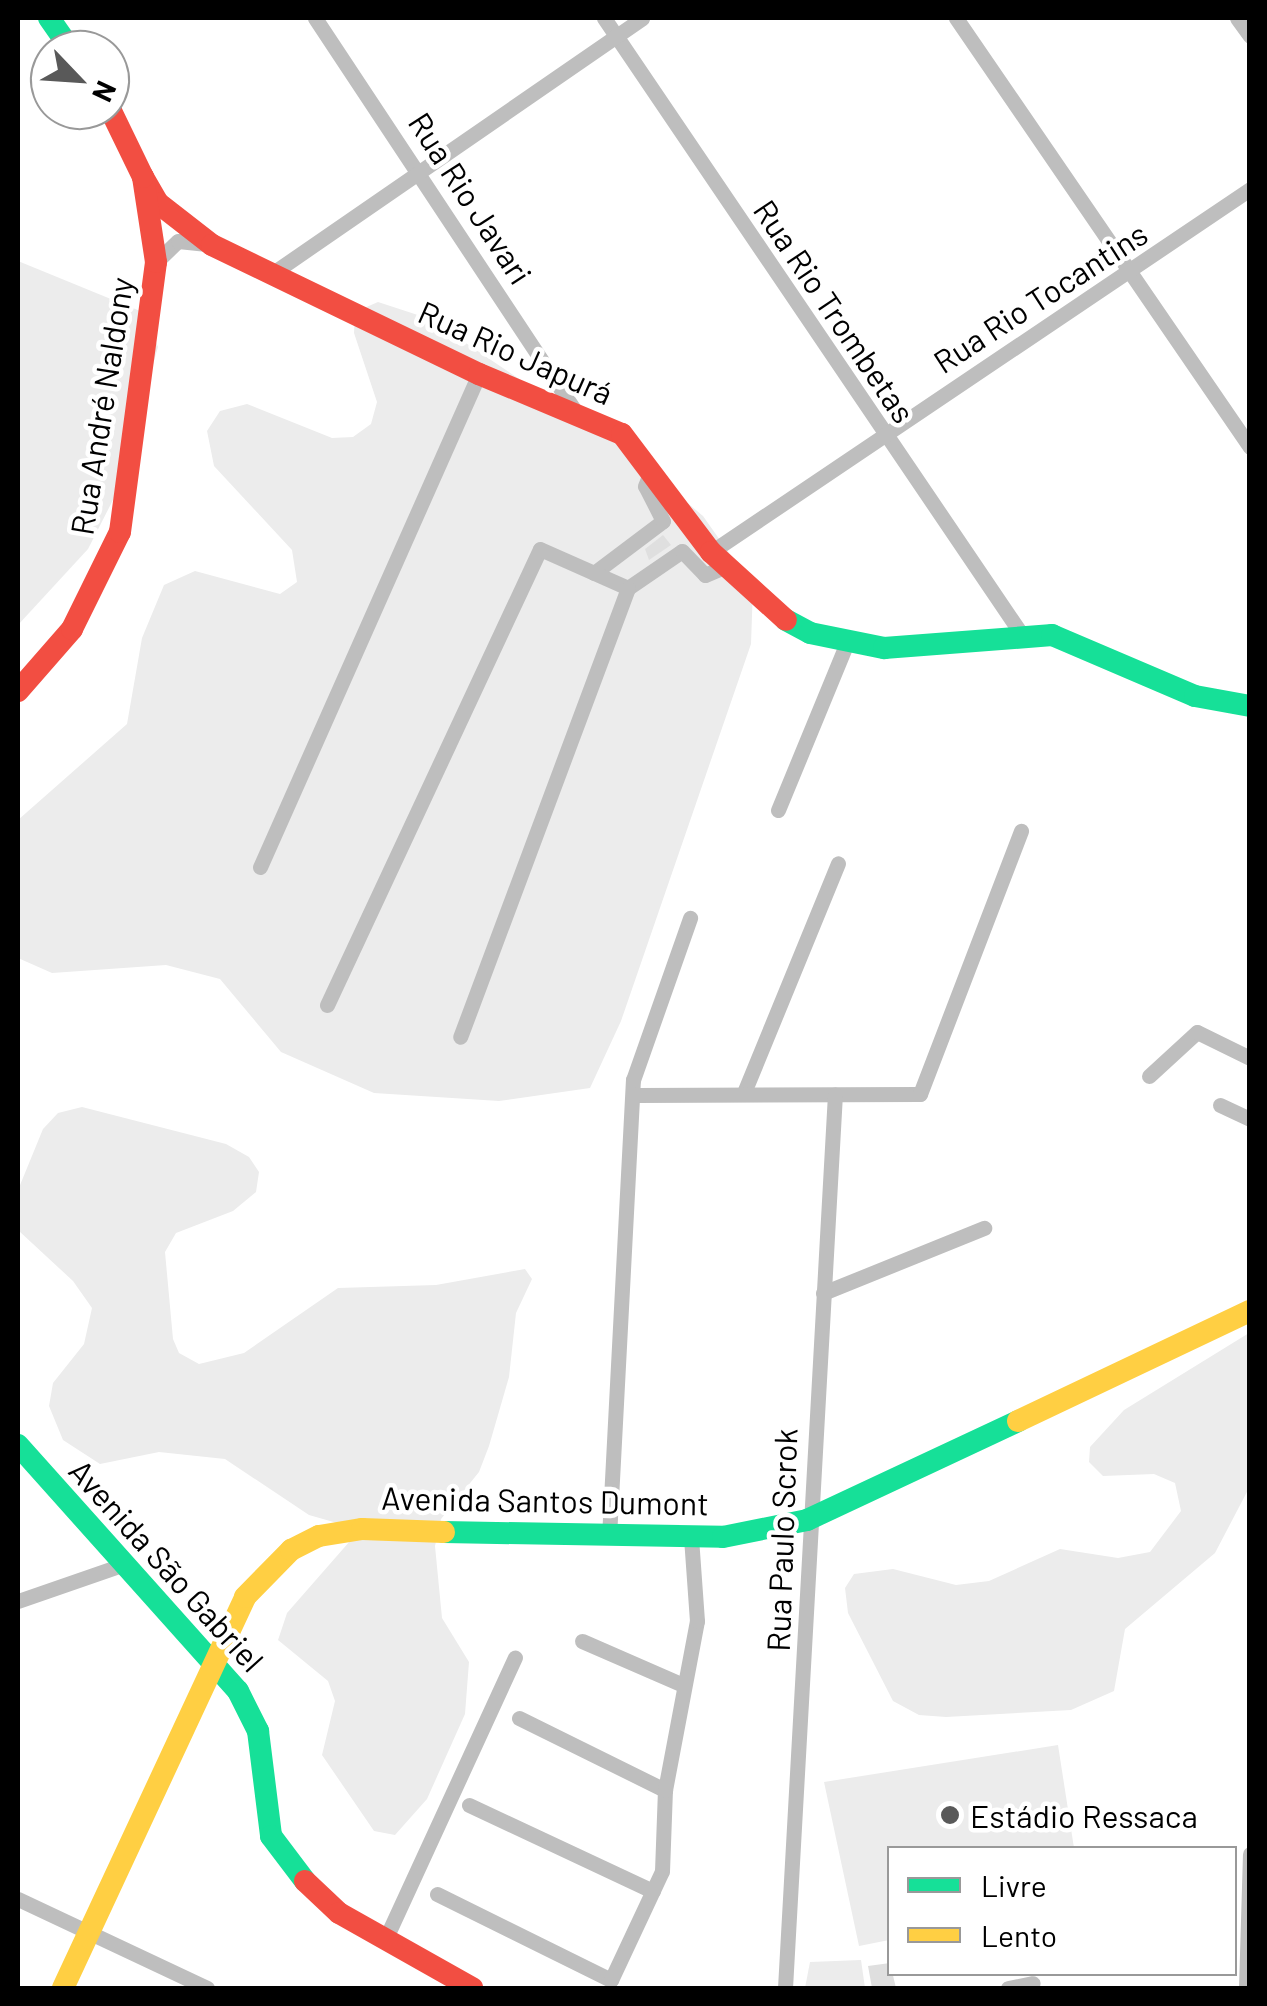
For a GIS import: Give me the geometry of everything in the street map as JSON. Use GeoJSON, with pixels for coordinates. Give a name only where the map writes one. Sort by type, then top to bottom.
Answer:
{"type":"FeatureCollection","features":[{"type":"Feature","properties":{"kind":"street","name":"Rua Rio Javari"},"geometry":{"type":"LineString","coordinates":[[316,18],[420,168],[576,412]]}},
{"type":"Feature","properties":{"kind":"street","name":"Rua Rio Trombetas"},"geometry":{"type":"LineString","coordinates":[[604,18],[1022,634]]}},
{"type":"Feature","properties":{"kind":"street"},"geometry":{"type":"LineString","coordinates":[[270,275],[642,18]]}},
{"type":"Feature","properties":{"kind":"street"},"geometry":{"type":"LineString","coordinates":[[956,18],[1250,447]]}},
{"type":"Feature","properties":{"kind":"street"},"geometry":{"type":"LineString","coordinates":[[1237,18],[1250,36]]}},
{"type":"Feature","properties":{"kind":"street","name":"Rua André Naldony"},"geometry":{"type":"LineString","coordinates":[[18,691],[72,629],[120,532],[156,262],[144,177],[120,130]]}},
{"type":"Feature","properties":{"kind":"street","name":"Rua Rio Japurá"},"geometry":{"type":"LineString","coordinates":[[144,177],[158,203],[212,245],[479,374],[622,434],[718,559],[779,616],[846,644],[884,648],[1022,634],[1052,636],[1196,696],[1250,706]]}},
{"type":"Feature","properties":{"kind":"street","name":"Rua Rio Tocantins"},"geometry":{"type":"LineString","coordinates":[[718,559],[883,432],[1132,272],[1250,189]]}},
{"type":"Feature","properties":{"kind":"street"},"geometry":{"type":"LineString","coordinates":[[156,262],[178,241],[212,245]]}},
{"type":"Feature","properties":{"kind":"street"},"geometry":{"type":"LineString","coordinates":[[260,867],[479,374]]}},
{"type":"Feature","properties":{"kind":"street"},"geometry":{"type":"LineString","coordinates":[[651,471],[645,486],[682,551],[704,575],[718,559]]}},
{"type":"Feature","properties":{"kind":"street"},"geometry":{"type":"LineString","coordinates":[[594,573],[663,521]]}},
{"type":"Feature","properties":{"kind":"street"},"geometry":{"type":"LineString","coordinates":[[327,1005],[540,549],[628,588]]}},
{"type":"Feature","properties":{"kind":"street"},"geometry":{"type":"LineString","coordinates":[[460,1037],[628,588],[682,551]]}},
{"type":"Feature","properties":{"kind":"street"},"geometry":{"type":"LineString","coordinates":[[778,810],[846,644]]}},
{"type":"Feature","properties":{"kind":"street"},"geometry":{"type":"LineString","coordinates":[[637,1095],[745,1090],[920,1094],[1021,831]]}},
{"type":"Feature","properties":{"kind":"street"},"geometry":{"type":"LineString","coordinates":[[745,1090],[838,863]]}},
{"type":"Feature","properties":{"kind":"street"},"geometry":{"type":"LineString","coordinates":[[609,1537],[637,1095],[633,1080],[690,918]]}},
{"type":"Feature","properties":{"kind":"street"},"geometry":{"type":"LineString","coordinates":[[1149,1076],[1196,1032],[1250,1058]]}},
{"type":"Feature","properties":{"kind":"street","name":"Rua Paulo Scrok"},"geometry":{"type":"LineString","coordinates":[[785,1988],[800,1792],[807,1520],[835,1094]]}},
{"type":"Feature","properties":{"kind":"street"},"geometry":{"type":"LineString","coordinates":[[1220,1104],[1250,1119]]}},
{"type":"Feature","properties":{"kind":"street"},"geometry":{"type":"LineString","coordinates":[[823,1294],[984,1228]]}},
{"type":"Feature","properties":{"kind":"street","name":"Avenida Santos Dumont"},"geometry":{"type":"LineString","coordinates":[[63,1988],[214,1660],[266,1569],[319,1536],[362,1528],[692,1538],[807,1520],[1250,1311]]}},
{"type":"Feature","properties":{"kind":"street","name":"Avenida São Gabriel"},"geometry":{"type":"LineString","coordinates":[[18,1444],[122,1566],[214,1660],[258,1732],[271,1836],[286,1864],[340,1912],[472,1988]]}},
{"type":"Feature","properties":{"kind":"street"},"geometry":{"type":"LineString","coordinates":[[437,1894],[611,1980],[662,1871],[666,1790],[681,1684],[697,1621],[692,1538]]}},
{"type":"Feature","properties":{"kind":"street"},"geometry":{"type":"LineString","coordinates":[[18,1601],[122,1566]]}},
{"type":"Feature","properties":{"kind":"street"},"geometry":{"type":"LineString","coordinates":[[582,1641],[681,1684]]}},
{"type":"Feature","properties":{"kind":"street"},"geometry":{"type":"LineString","coordinates":[[385,1940],[515,1658]]}},
{"type":"Feature","properties":{"kind":"street"},"geometry":{"type":"LineString","coordinates":[[519,1718],[666,1790]]}},
{"type":"Feature","properties":{"kind":"street"},"geometry":{"type":"LineString","coordinates":[[469,1805],[653,1891]]}},
{"type":"Feature","properties":{"kind":"street"},"geometry":{"type":"LineString","coordinates":[[1246,1988],[1250,1854]]}},
{"type":"Feature","properties":{"kind":"street"},"geometry":{"type":"LineString","coordinates":[[18,1900],[207,1988]]}},
{"type":"Feature","properties":{"kind":"street"},"geometry":{"type":"LineString","coordinates":[[1008,1988],[1033,1982]]}},
{"type":"Feature","properties":{"kind":"shaded area"},"geometry":{"type":"Polygon","coordinates":[[[18,261],[145,313],[158,347],[115,496],[88,549],[18,625],[18,261]]]}},
{"type":"Feature","properties":{"kind":"shaded area"},"geometry":{"type":"Polygon","coordinates":[[[378,302],[430,319],[622,448],[703,516],[753,587],[751,644],[621,1021],[590,1088],[499,1101],[374,1093],[281,1052],[220,979],[166,965],[52,973],[18,958],[18,820],[127,724],[142,638],[164,585],[195,571],[280,594],[297,582],[292,550],[214,466],[207,431],[220,411],[247,404],[332,438],[353,437],[371,424],[377,402],[354,333],[355,312],[378,302]]]}},
{"type":"Feature","properties":{"kind":"shaded area"},"geometry":{"type":"Polygon","coordinates":[[[82,1107],[226,1144],[249,1157],[259,1172],[256,1192],[233,1211],[176,1233],[165,1252],[173,1339],[179,1353],[199,1364],[244,1353],[338,1288],[436,1285],[525,1269],[532,1279],[516,1313],[509,1377],[489,1446],[479,1472],[441,1519],[435,1546],[442,1618],[469,1662],[465,1714],[427,1799],[395,1835],[374,1831],[322,1755],[335,1701],[328,1681],[278,1640],[287,1613],[350,1541],[344,1525],[309,1515],[225,1459],[159,1452],[100,1464],[63,1440],[49,1406],[53,1383],[84,1344],[92,1308],[73,1281],[19,1231],[18,1190],[43,1129],[58,1113],[82,1107]]]}},
{"type":"Feature","properties":{"kind":"shaded area"},"geometry":{"type":"Polygon","coordinates":[[[1249,1333],[1249,1488],[1215,1553],[1125,1629],[1114,1691],[1071,1710],[946,1717],[919,1715],[893,1701],[848,1613],[845,1588],[854,1574],[893,1569],[956,1585],[989,1581],[1060,1549],[1118,1558],[1150,1552],[1181,1511],[1175,1483],[1154,1474],[1103,1476],[1089,1462],[1090,1447],[1124,1410],[1249,1333]]]}},
{"type":"Feature","properties":{"kind":"shaded area","name":"Estádio Ressaca"},"geometry":{"type":"Polygon","coordinates":[[[1058,1745],[1074,1846],[887,1846],[887,1940],[859,1946],[824,1782],[1058,1745]]]}},
{"type":"Feature","properties":{"kind":"shaded area"},"geometry":{"type":"Polygon","coordinates":[[[861,1960],[865,1988],[805,1988],[810,1962],[861,1960]]]}},
{"type":"Feature","properties":{"kind":"building"},"geometry":{"type":"Polygon","coordinates":[[[663,535],[671,545],[649,560],[645,549],[663,535]]]}},
{"type":"Feature","properties":{"kind":"building"},"geometry":{"type":"Polygon","coordinates":[[[887,1963],[887,1976],[893,1976],[896,1988],[872,1988],[868,1966],[887,1963]]]}},
{"type":"Feature","properties":{"kind":"traffic: fast"},"geometry":{"type":"LineString","coordinates":[[49,18],[57,30]]}},
{"type":"Feature","properties":{"kind":"traffic: fast"},"geometry":{"type":"LineString","coordinates":[[786,620],[810,633],[884,648],[1052,635],[1195,696],[1250,706]]}},
{"type":"Feature","properties":{"kind":"traffic: fast"},"geometry":{"type":"LineString","coordinates":[[444,1532],[723,1537],[807,1520],[1018,1421]]}},
{"type":"Feature","properties":{"kind":"traffic: fast"},"geometry":{"type":"LineString","coordinates":[[18,1445],[238,1691],[258,1731],[271,1836],[305,1881]]}},
{"type":"Feature","properties":{"kind":"traffic: slow"},"geometry":{"type":"LineString","coordinates":[[1018,1421],[1250,1311]]}},
{"type":"Feature","properties":{"kind":"traffic: slow"},"geometry":{"type":"LineString","coordinates":[[63,1988],[245,1597],[291,1550],[319,1536],[362,1529],[444,1532]]}},
{"type":"Feature","properties":{"kind":"traffic: jam"},"geometry":{"type":"LineString","coordinates":[[18,691],[72,629],[120,532],[156,262],[143,177],[120,130]]}},
{"type":"Feature","properties":{"kind":"traffic: jam"},"geometry":{"type":"LineString","coordinates":[[143,177],[158,203],[212,245],[479,374],[622,434],[711,552],[786,620]]}},
{"type":"Feature","properties":{"kind":"traffic: jam"},"geometry":{"type":"LineString","coordinates":[[305,1881],[339,1913],[472,1988]]}},
{"type":"Feature","properties":{"kind":"place","name":"Estádio Ressaca"},"geometry":{"type":"Point","coordinates":[950,1815]}}]}
